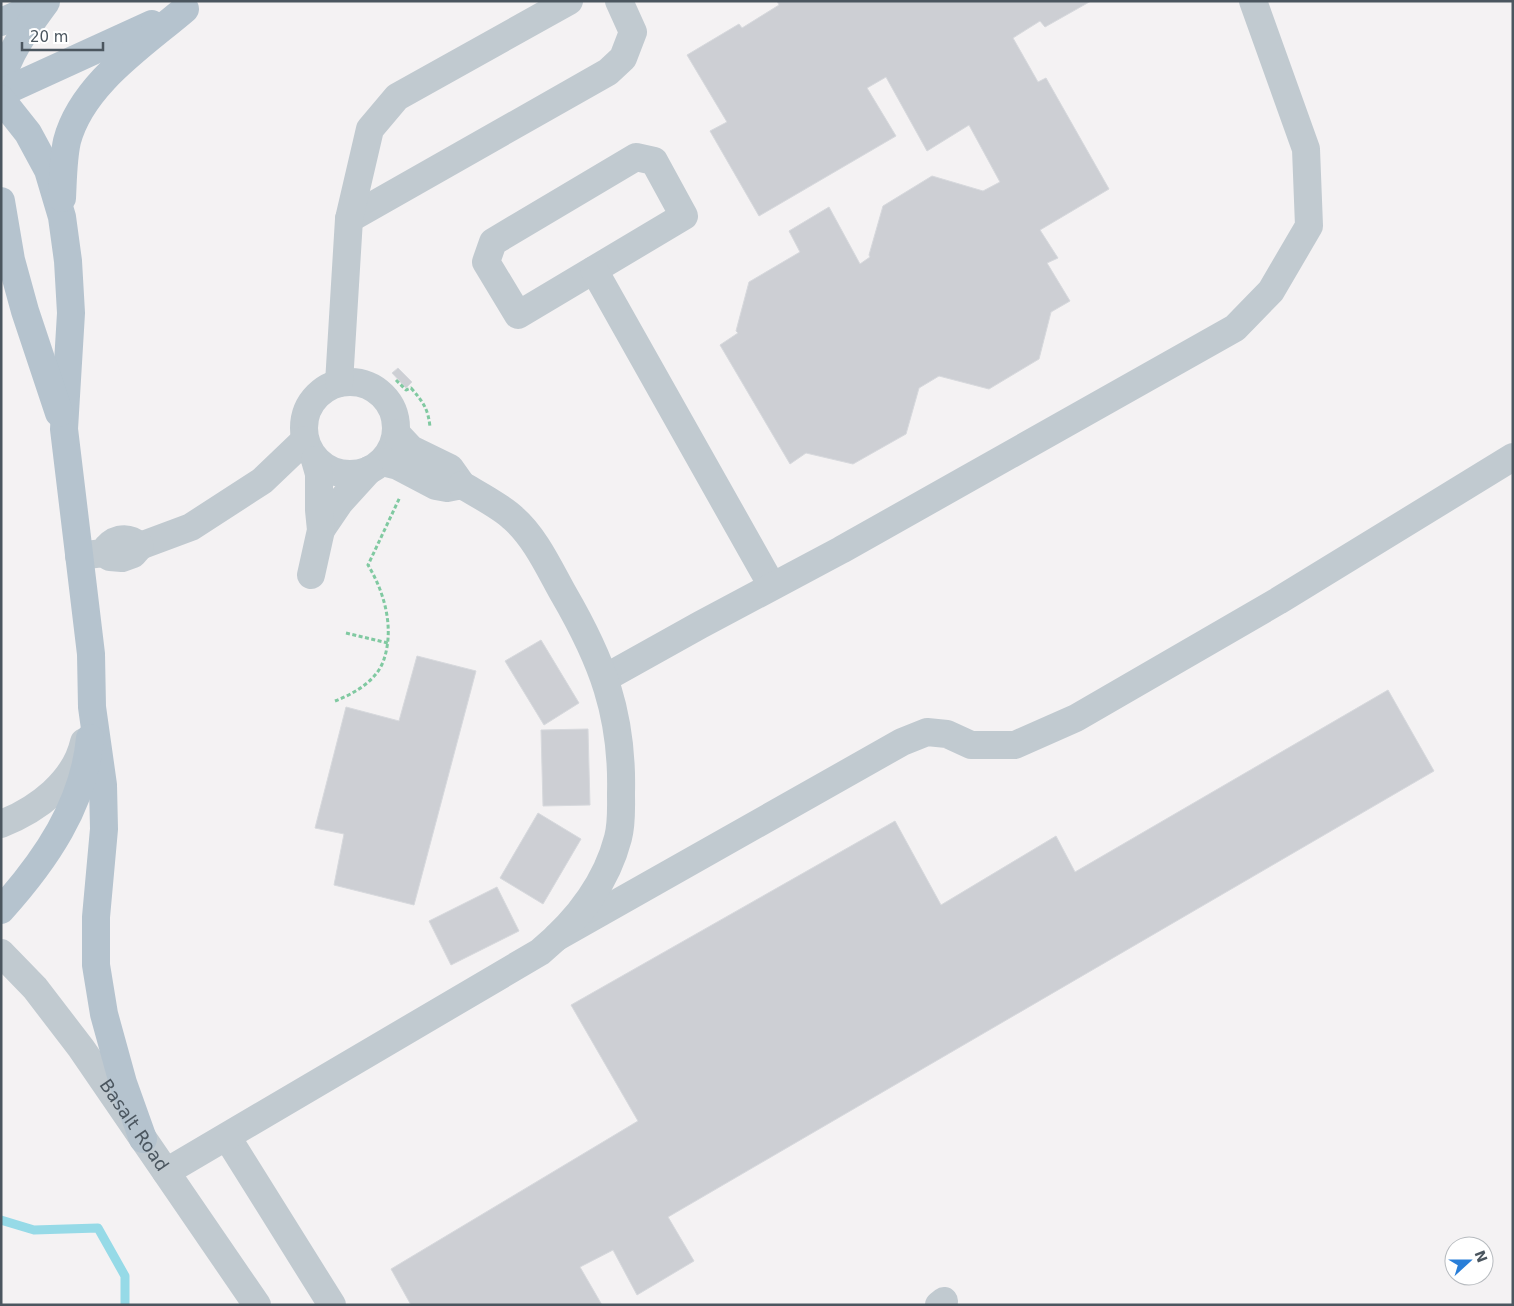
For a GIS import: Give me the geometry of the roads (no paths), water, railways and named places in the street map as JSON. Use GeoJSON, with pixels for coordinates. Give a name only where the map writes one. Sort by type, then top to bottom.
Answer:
{"type":"FeatureCollection","features":[{"type":"Feature","properties":{"kind":"main road"},"geometry":{"type":"LineString","coordinates":[[1,22],[47,2]]}},
{"type":"Feature","properties":{"kind":"main road"},"geometry":{"type":"LineString","coordinates":[[1,82],[4,70],[17,42],[47,2]]}},
{"type":"Feature","properties":{"kind":"main road"},"geometry":{"type":"LineString","coordinates":[[1,94],[194,5]]}},
{"type":"Feature","properties":{"kind":"main road"},"geometry":{"type":"LineString","coordinates":[[62,217],[63,177],[67,141],[80,112],[102,81],[194,5]]}},
{"type":"Feature","properties":{"kind":"main road"},"geometry":{"type":"LineString","coordinates":[[1,99],[28,133],[48,170],[62,217],[68,261],[70,313],[64,429]]}},
{"type":"Feature","properties":{"kind":"main road"},"geometry":{"type":"LineString","coordinates":[[1,201],[11,260],[64,429],[91,555],[92,707],[88,758],[73,806],[47,854],[1,910]]}},
{"type":"Feature","properties":{"kind":"main road"},"geometry":{"type":"LineString","coordinates":[[1,292],[19,316],[41,360]]}},
{"type":"Feature","properties":{"kind":"main road"},"geometry":{"type":"LineString","coordinates":[[92,707],[103,785],[104,829],[96,917],[96,965],[104,1014],[120,1075],[143,1138]]}},
{"type":"Feature","properties":{"kind":"street"},"geometry":{"type":"LineString","coordinates":[[339,383],[349,219],[370,129],[397,97],[569,1]]}},
{"type":"Feature","properties":{"kind":"street"},"geometry":{"type":"LineString","coordinates":[[349,219],[608,72],[623,58],[634,32],[618,1]]}},
{"type":"Feature","properties":{"kind":"street"},"geometry":{"type":"LineString","coordinates":[[605,678],[841,550],[1235,328],[1270,291],[1309,226],[1306,149],[1253,1]]}},
{"type":"Feature","properties":{"kind":"street"},"geometry":{"type":"LineString","coordinates":[[636,157],[654,161],[684,216],[594,270],[518,315],[486,262],[493,242],[636,157]]}},
{"type":"Feature","properties":{"kind":"street"},"geometry":{"type":"LineString","coordinates":[[594,270],[772,586]]}},
{"type":"Feature","properties":{"kind":"street"},"geometry":{"type":"LineString","coordinates":[[311,575],[321,530],[319,474],[303,426],[306,411],[314,398],[325,389],[339,383],[353,382],[368,385],[380,393],[390,405],[395,418],[396,433],[390,452],[340,502],[321,530]]}},
{"type":"Feature","properties":{"kind":"street"},"geometry":{"type":"LineString","coordinates":[[396,433],[411,449],[450,468],[462,485],[513,517],[531,539],[579,620],[605,678],[616,718],[621,766],[621,821],[618,838],[612,858],[596,891],[558,937]]}},
{"type":"Feature","properties":{"kind":"street"},"geometry":{"type":"LineString","coordinates":[[310,450],[324,467],[340,473],[358,474],[375,466],[398,466],[436,486],[448,488],[462,485]]}},
{"type":"Feature","properties":{"kind":"street"},"geometry":{"type":"LineString","coordinates":[[91,555],[122,558],[133,554],[140,546],[191,527],[310,450]]}},
{"type":"Feature","properties":{"kind":"street"},"geometry":{"type":"LineString","coordinates":[[166,1172],[493,981],[540,952],[558,937],[902,742],[927,732],[947,734],[971,746],[1015,744],[1076,718],[1278,601],[1513,458]]}},
{"type":"Feature","properties":{"kind":"street"},"geometry":{"type":"LineString","coordinates":[[1,824],[17,818],[44,801],[67,778],[83,749],[92,707]]}},
{"type":"Feature","properties":{"kind":"street","name":"Basalt Road"},"geometry":{"type":"LineString","coordinates":[[1,953],[41,995],[81,1048],[257,1305]]}},
{"type":"Feature","properties":{"kind":"street"},"geometry":{"type":"LineString","coordinates":[[227,1137],[332,1305]]}},
{"type":"Feature","properties":{"kind":"waterway"},"geometry":{"type":"LineString","coordinates":[[1,1220],[34,1230],[98,1228],[125,1276],[125,1305]]}}]}
